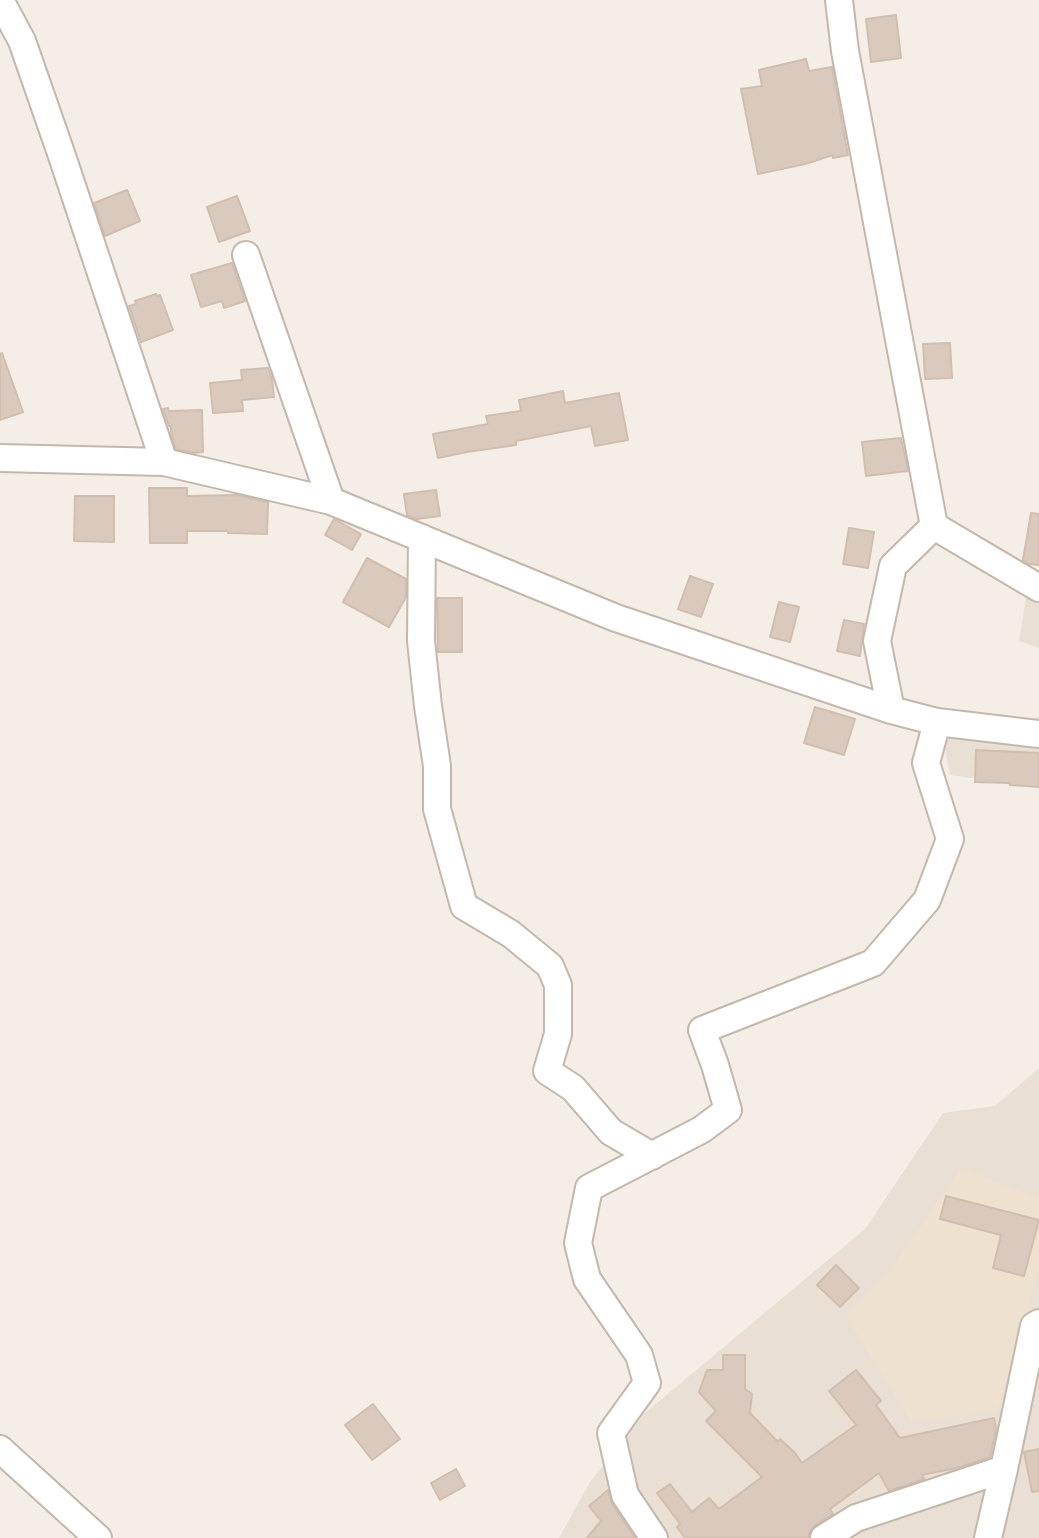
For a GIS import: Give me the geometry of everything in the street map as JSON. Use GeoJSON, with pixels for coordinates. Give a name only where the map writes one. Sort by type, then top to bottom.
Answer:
{"type":"FeatureCollection","features":[{"type":"Feature","properties":{"kind":"street"},"geometry":{"type":"LineString","coordinates":[[1,0],[22,41],[163,462]]}},
{"type":"Feature","properties":{"kind":"street"},"geometry":{"type":"LineString","coordinates":[[839,0],[848,65],[934,526],[1039,588]]}},
{"type":"Feature","properties":{"kind":"street"},"geometry":{"type":"LineString","coordinates":[[246,254],[331,501]]}},
{"type":"Feature","properties":{"kind":"street"},"geometry":{"type":"LineString","coordinates":[[0,458],[163,462],[331,501],[617,618],[891,710],[937,722],[1039,734]]}},
{"type":"Feature","properties":{"kind":"street"},"geometry":{"type":"LineString","coordinates":[[891,710],[877,641],[893,566],[934,526]]}},
{"type":"Feature","properties":{"kind":"street"},"geometry":{"type":"LineString","coordinates":[[422,538],[421,641],[437,766],[437,808],[464,906],[511,934],[550,966],[558,985],[558,1034],[547,1072],[573,1088],[611,1132],[652,1156]]}},
{"type":"Feature","properties":{"kind":"street"},"geometry":{"type":"LineString","coordinates":[[654,1538],[625,1495],[611,1433],[647,1383],[639,1355],[587,1279],[578,1243],[589,1188],[701,1130],[728,1110],[702,1030],[873,963],[927,900],[950,839],[926,763],[937,722]]}},
{"type":"Feature","properties":{"kind":"street"},"geometry":{"type":"LineString","coordinates":[[988,1538],[1038,1321]]}},
{"type":"Feature","properties":{"kind":"street"},"geometry":{"type":"LineString","coordinates":[[0,1449],[98,1538]]}},
{"type":"Feature","properties":{"kind":"street"},"geometry":{"type":"LineString","coordinates":[[824,1538],[856,1518],[1004,1469]]}},
{"type":"Feature","properties":{"kind":"shaded area"},"geometry":{"type":"Polygon","coordinates":[[[1029,580],[1039,582],[1039,648],[1019,641],[1029,580]]]}},
{"type":"Feature","properties":{"kind":"shaded area"},"geometry":{"type":"Polygon","coordinates":[[[1039,717],[1039,787],[950,775],[940,723],[1012,723],[1039,717]]]}},
{"type":"Feature","properties":{"kind":"shaded area"},"geometry":{"type":"Polygon","coordinates":[[[1039,1068],[1039,1538],[559,1538],[590,1482],[645,1413],[865,1229],[943,1113],[995,1106],[1039,1068]]]}},
{"type":"Feature","properties":{"kind":"shaded area"},"geometry":{"type":"Polygon","coordinates":[[[961,1168],[1039,1198],[1039,1269],[997,1412],[911,1422],[846,1316],[886,1276],[961,1168]]]}},
{"type":"Feature","properties":{"kind":"building"},"geometry":{"type":"Polygon","coordinates":[[[896,15],[901,58],[871,62],[866,19],[896,15]]]}},
{"type":"Feature","properties":{"kind":"building"},"geometry":{"type":"Polygon","coordinates":[[[806,59],[809,71],[832,67],[848,155],[833,158],[833,155],[758,174],[741,89],[762,86],[759,70],[806,59]]]}},
{"type":"Feature","properties":{"kind":"building"},"geometry":{"type":"Polygon","coordinates":[[[127,190],[140,221],[105,236],[94,203],[127,190]]]}},
{"type":"Feature","properties":{"kind":"building"},"geometry":{"type":"Polygon","coordinates":[[[237,196],[250,231],[219,242],[207,207],[237,196]]]}},
{"type":"Feature","properties":{"kind":"building"},"geometry":{"type":"Polygon","coordinates":[[[232,263],[245,301],[224,308],[222,301],[201,307],[191,275],[232,263]]]}},
{"type":"Feature","properties":{"kind":"building"},"geometry":{"type":"Polygon","coordinates":[[[160,295],[173,330],[141,342],[129,306],[136,304],[135,301],[160,295]]]}},
{"type":"Feature","properties":{"kind":"building"},"geometry":{"type":"Polygon","coordinates":[[[950,343],[952,378],[925,379],[923,344],[950,343]]]}},
{"type":"Feature","properties":{"kind":"building"},"geometry":{"type":"Polygon","coordinates":[[[2,353],[23,412],[0,420],[0,354],[2,353]]]}},
{"type":"Feature","properties":{"kind":"building"},"geometry":{"type":"Polygon","coordinates":[[[268,368],[274,397],[242,400],[243,411],[213,413],[210,383],[242,380],[241,370],[268,368]]]}},
{"type":"Feature","properties":{"kind":"building"},"geometry":{"type":"Polygon","coordinates":[[[563,391],[565,403],[619,393],[628,440],[595,446],[591,426],[516,441],[516,445],[438,458],[433,434],[488,424],[486,416],[521,411],[519,400],[563,391]]]}},
{"type":"Feature","properties":{"kind":"building"},"geometry":{"type":"Polygon","coordinates":[[[168,408],[169,411],[202,410],[203,452],[176,449],[171,426],[163,409],[168,408]]]}},
{"type":"Feature","properties":{"kind":"building"},"geometry":{"type":"Polygon","coordinates":[[[901,438],[908,471],[866,476],[862,442],[901,438]]]}},
{"type":"Feature","properties":{"kind":"building"},"geometry":{"type":"Polygon","coordinates":[[[149,488],[187,488],[187,496],[237,495],[268,502],[267,534],[187,531],[187,543],[150,543],[149,488]]]}},
{"type":"Feature","properties":{"kind":"building"},"geometry":{"type":"Polygon","coordinates":[[[436,490],[440,516],[417,519],[407,515],[404,494],[436,490]]]}},
{"type":"Feature","properties":{"kind":"building"},"geometry":{"type":"Polygon","coordinates":[[[75,496],[114,496],[114,542],[74,541],[75,496]]]}},
{"type":"Feature","properties":{"kind":"building"},"geometry":{"type":"Polygon","coordinates":[[[1031,513],[1039,514],[1039,565],[1023,560],[1031,513]]]}},
{"type":"Feature","properties":{"kind":"building"},"geometry":{"type":"Polygon","coordinates":[[[334,519],[361,534],[352,550],[325,535],[334,519]]]}},
{"type":"Feature","properties":{"kind":"building"},"geometry":{"type":"Polygon","coordinates":[[[849,528],[874,532],[868,568],[843,564],[849,528]]]}},
{"type":"Feature","properties":{"kind":"building"},"geometry":{"type":"Polygon","coordinates":[[[367,558],[406,579],[406,597],[389,627],[343,602],[367,558]]]}},
{"type":"Feature","properties":{"kind":"building"},"geometry":{"type":"Polygon","coordinates":[[[690,576],[713,584],[701,617],[678,609],[690,576]]]}},
{"type":"Feature","properties":{"kind":"building"},"geometry":{"type":"Polygon","coordinates":[[[437,598],[462,598],[462,652],[438,652],[437,598]]]}},
{"type":"Feature","properties":{"kind":"building"},"geometry":{"type":"Polygon","coordinates":[[[779,602],[799,607],[790,642],[770,637],[779,602]]]}},
{"type":"Feature","properties":{"kind":"building"},"geometry":{"type":"Polygon","coordinates":[[[844,620],[864,624],[860,656],[837,651],[844,620]]]}},
{"type":"Feature","properties":{"kind":"building"},"geometry":{"type":"Polygon","coordinates":[[[815,707],[855,719],[844,755],[804,743],[815,707]]]}},
{"type":"Feature","properties":{"kind":"building"},"geometry":{"type":"Polygon","coordinates":[[[976,750],[1039,753],[1039,787],[975,782],[976,750]]]}},
{"type":"Feature","properties":{"kind":"building"},"geometry":{"type":"Polygon","coordinates":[[[946,1196],[1039,1220],[1024,1276],[993,1268],[1001,1235],[940,1219],[946,1196]]]}},
{"type":"Feature","properties":{"kind":"building"},"geometry":{"type":"Polygon","coordinates":[[[836,1265],[859,1288],[840,1307],[817,1285],[836,1265]]]}},
{"type":"Feature","properties":{"kind":"building"},"geometry":{"type":"Polygon","coordinates":[[[723,1355],[745,1355],[745,1389],[752,1394],[750,1413],[778,1442],[780,1439],[795,1453],[802,1463],[856,1425],[829,1391],[856,1370],[881,1401],[876,1405],[900,1438],[994,1418],[996,1429],[990,1457],[957,1468],[922,1475],[924,1479],[889,1491],[879,1473],[830,1509],[833,1514],[815,1525],[808,1538],[685,1538],[677,1527],[680,1524],[657,1493],[670,1484],[692,1512],[709,1498],[719,1509],[762,1477],[706,1421],[716,1411],[699,1392],[707,1370],[723,1370],[723,1355]]]}},
{"type":"Feature","properties":{"kind":"building"},"geometry":{"type":"Polygon","coordinates":[[[373,1404],[400,1439],[372,1460],[345,1425],[373,1404]]]}},
{"type":"Feature","properties":{"kind":"building"},"geometry":{"type":"Polygon","coordinates":[[[1039,1449],[1039,1491],[1032,1492],[1024,1452],[1039,1449]]]}},
{"type":"Feature","properties":{"kind":"building"},"geometry":{"type":"Polygon","coordinates":[[[456,1469],[465,1486],[440,1500],[431,1483],[456,1469]]]}},
{"type":"Feature","properties":{"kind":"building"},"geometry":{"type":"Polygon","coordinates":[[[608,1490],[612,1504],[635,1538],[587,1538],[601,1521],[589,1506],[608,1490]]]}}]}
